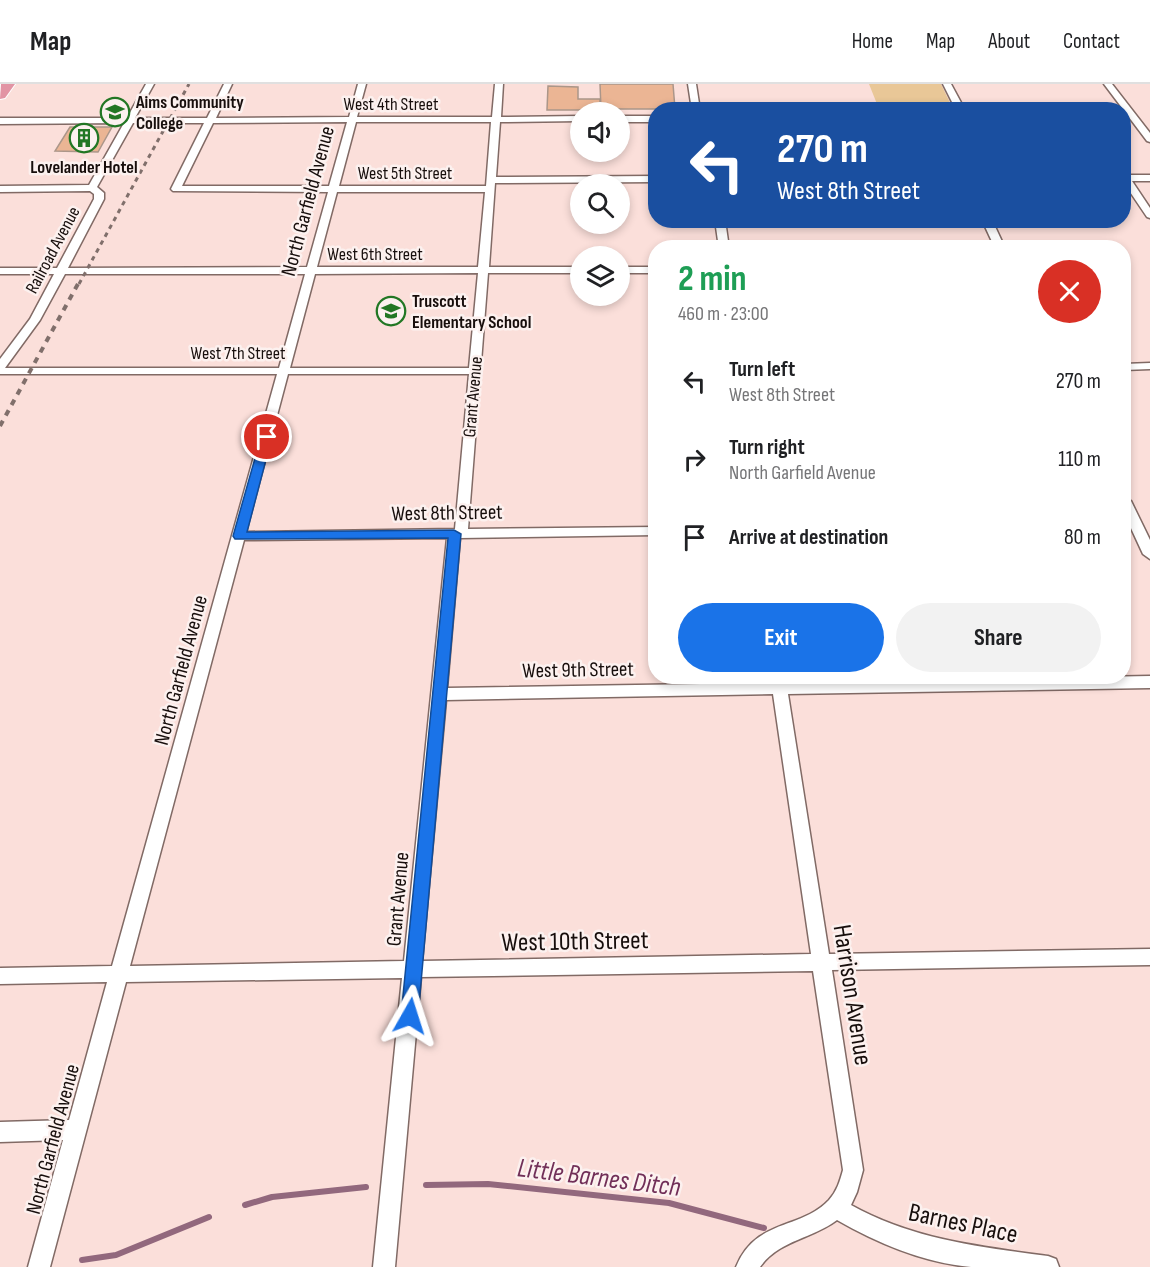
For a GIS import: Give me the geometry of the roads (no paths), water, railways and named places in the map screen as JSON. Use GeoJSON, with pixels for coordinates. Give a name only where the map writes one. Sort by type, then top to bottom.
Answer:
{"type":"FeatureCollection","features":[{"type":"Feature","properties":{"kind":"highway"},"geometry":{"type":"LineString","coordinates":[[0,95],[8,84]]}},
{"type":"Feature","properties":{"kind":"street","name":"Railroad Avenue"},"geometry":{"type":"LineString","coordinates":[[0,369],[35,320],[99,199],[99,193],[92,188],[150,84]]}},
{"type":"Feature","properties":{"kind":"street"},"geometry":{"type":"LineString","coordinates":[[211,121],[228,84]]}},
{"type":"Feature","properties":{"kind":"street","name":"North Garfield Avenue"},"geometry":{"type":"LineString","coordinates":[[39,1267],[362,84]]}},
{"type":"Feature","properties":{"kind":"street","name":"Grant Avenue"},"geometry":{"type":"LineString","coordinates":[[384,1267],[439,694],[475,371],[499,84]]}},
{"type":"Feature","properties":{"kind":"street"},"geometry":{"type":"LineString","coordinates":[[692,84],[695,102]]}},
{"type":"Feature","properties":{"kind":"street"},"geometry":{"type":"LineString","coordinates":[[947,84],[957,102]]}},
{"type":"Feature","properties":{"kind":"street"},"geometry":{"type":"LineString","coordinates":[[1108,84],[1119,102]]}},
{"type":"Feature","properties":{"kind":"street"},"geometry":{"type":"LineString","coordinates":[[1131,116],[1150,116]]}},
{"type":"Feature","properties":{"kind":"street","name":"West 4th Street"},"geometry":{"type":"LineString","coordinates":[[0,121],[570,119]]}},
{"type":"Feature","properties":{"kind":"street"},"geometry":{"type":"LineString","coordinates":[[630,119],[648,119]]}},
{"type":"Feature","properties":{"kind":"street"},"geometry":{"type":"LineString","coordinates":[[1131,119],[1150,139]]}},
{"type":"Feature","properties":{"kind":"street","name":"West 5th Street"},"geometry":{"type":"LineString","coordinates":[[211,121],[176,189],[333,189],[648,180]]}},
{"type":"Feature","properties":{"kind":"street"},"geometry":{"type":"LineString","coordinates":[[1131,178],[1150,178]]}},
{"type":"Feature","properties":{"kind":"street"},"geometry":{"type":"LineString","coordinates":[[0,189],[92,188]]}},
{"type":"Feature","properties":{"kind":"street"},"geometry":{"type":"LineString","coordinates":[[1131,188],[1150,215]]}},
{"type":"Feature","properties":{"kind":"street","name":"West 6th Street"},"geometry":{"type":"LineString","coordinates":[[0,271],[570,270]]}},
{"type":"Feature","properties":{"kind":"street"},"geometry":{"type":"LineString","coordinates":[[630,270],[648,270]]}},
{"type":"Feature","properties":{"kind":"street"},"geometry":{"type":"LineString","coordinates":[[1131,367],[1150,366]]}},
{"type":"Feature","properties":{"kind":"street","name":"West 7th Street"},"geometry":{"type":"LineString","coordinates":[[0,369],[475,371]]}},
{"type":"Feature","properties":{"kind":"street"},"geometry":{"type":"LineString","coordinates":[[1131,526],[1150,525]]}},
{"type":"Feature","properties":{"kind":"street"},"geometry":{"type":"LineString","coordinates":[[1131,527],[1150,554]]}},
{"type":"Feature","properties":{"kind":"street","name":"West 8th Street"},"geometry":{"type":"LineString","coordinates":[[240,536],[648,531]]}},
{"type":"Feature","properties":{"kind":"street","name":"West 9th Street"},"geometry":{"type":"LineString","coordinates":[[1131,682],[1150,682]]}},
{"type":"Feature","properties":{"kind":"street","name":"West 9th Street"},"geometry":{"type":"LineString","coordinates":[[439,694],[722,684]]}},
{"type":"Feature","properties":{"kind":"street","name":"Harrison Avenue"},"geometry":{"type":"LineString","coordinates":[[778,684],[853,1170],[847,1197],[837,1209]]}},
{"type":"Feature","properties":{"kind":"street","name":"West 10th Street"},"geometry":{"type":"LineString","coordinates":[[0,976],[1150,957]]}},
{"type":"Feature","properties":{"kind":"street"},"geometry":{"type":"LineString","coordinates":[[0,1132],[77,1130]]}},
{"type":"Feature","properties":{"kind":"street"},"geometry":{"type":"LineString","coordinates":[[747,1267],[761,1249],[776,1237],[825,1218],[837,1209]]}},
{"type":"Feature","properties":{"kind":"street","name":"Barnes Place"},"geometry":{"type":"LineString","coordinates":[[837,1209],[904,1242],[954,1254],[1048,1267]]}},
{"type":"Feature","properties":{"kind":"waterway","name":"Little Barnes Ditch"},"geometry":{"type":"LineString","coordinates":[[426,1185],[488,1184],[669,1203],[764,1228]]}},
{"type":"Feature","properties":{"kind":"waterway","name":"Little Barnes Ditch"},"geometry":{"type":"LineString","coordinates":[[245,1205],[272,1197],[366,1187]]}},
{"type":"Feature","properties":{"kind":"waterway","name":"Little Barnes Ditch"},"geometry":{"type":"LineString","coordinates":[[82,1260],[116,1255],[209,1217]]}},
{"type":"Feature","properties":{"kind":"railway"},"geometry":{"type":"LineString","coordinates":[[79,284],[189,84]]}},
{"type":"Feature","properties":{"kind":"railway"},"geometry":{"type":"LineString","coordinates":[[0,426],[79,282]]}},
{"type":"Feature","properties":{"kind":"place","name":"Aims Community College"},"geometry":{"type":"Point","coordinates":[115,112]}},
{"type":"Feature","properties":{"kind":"place","name":"Lovelander Hotel"},"geometry":{"type":"Point","coordinates":[84,138]}},
{"type":"Feature","properties":{"kind":"place","name":"Truscott Elementary School"},"geometry":{"type":"Point","coordinates":[391,311]}}]}
